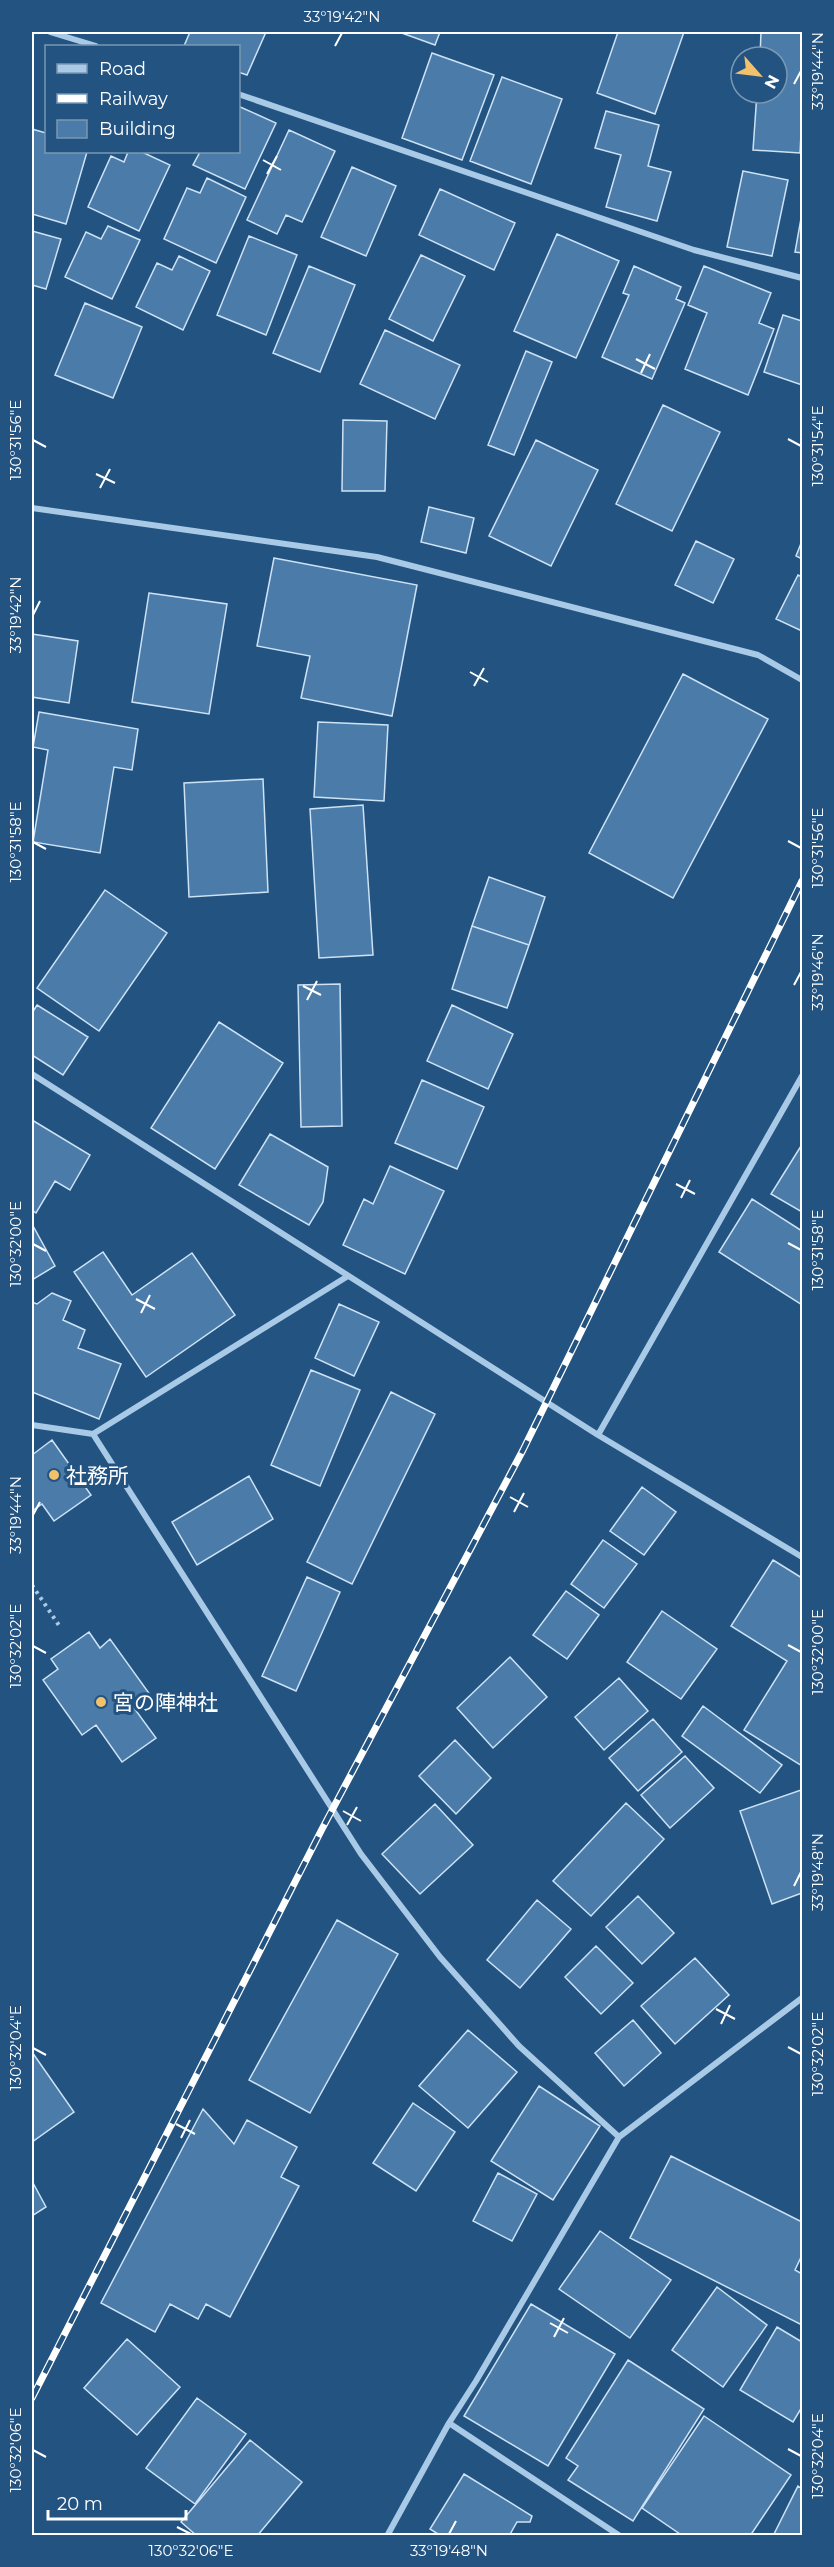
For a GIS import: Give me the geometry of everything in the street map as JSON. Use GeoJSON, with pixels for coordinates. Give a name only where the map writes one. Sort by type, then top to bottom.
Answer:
{"type":"FeatureCollection","features":[{"type":"Feature","properties":{"kind":"street"},"geometry":{"type":"LineString","coordinates":[[50,32],[93,45]]}},
{"type":"Feature","properties":{"kind":"street"},"geometry":{"type":"LineString","coordinates":[[240,95],[694,250],[802,278]]}},
{"type":"Feature","properties":{"kind":"street"},"geometry":{"type":"LineString","coordinates":[[32,508],[377,557],[758,656],[802,680]]}},
{"type":"Feature","properties":{"kind":"street"},"geometry":{"type":"LineString","coordinates":[[32,1074],[598,1435],[802,1557]]}},
{"type":"Feature","properties":{"kind":"street"},"geometry":{"type":"LineString","coordinates":[[598,1435],[802,1076]]}},
{"type":"Feature","properties":{"kind":"street"},"geometry":{"type":"LineString","coordinates":[[32,1425],[93,1434],[348,1276]]}},
{"type":"Feature","properties":{"kind":"street"},"geometry":{"type":"LineString","coordinates":[[93,1434],[361,1854],[440,1958],[519,2046],[619,2137]]}},
{"type":"Feature","properties":{"kind":"street"},"geometry":{"type":"LineString","coordinates":[[387,2535],[449,2423],[619,2137],[802,1998]]}},
{"type":"Feature","properties":{"kind":"street"},"geometry":{"type":"LineString","coordinates":[[449,2423],[620,2535]]}},
{"type":"Feature","properties":{"kind":"path"},"geometry":{"type":"LineString","coordinates":[[32,1585],[60,1627]]}},
{"type":"Feature","properties":{"kind":"building"},"geometry":{"type":"Polygon","coordinates":[[[190,32],[266,32],[247,75],[240,73],[240,45],[184,45],[190,32]]]}},
{"type":"Feature","properties":{"kind":"building"},"geometry":{"type":"Polygon","coordinates":[[[399,32],[440,32],[435,45],[399,32]]]}},
{"type":"Feature","properties":{"kind":"building"},"geometry":{"type":"Polygon","coordinates":[[[618,32],[684,32],[655,114],[597,93],[618,32]]]}},
{"type":"Feature","properties":{"kind":"building"},"geometry":{"type":"Polygon","coordinates":[[[761,32],[802,32],[800,153],[753,150],[756,105],[789,105],[789,45],[760,45],[761,32]]]}},
{"type":"Feature","properties":{"kind":"building"},"geometry":{"type":"Polygon","coordinates":[[[432,53],[494,75],[462,160],[402,138],[432,53]]]}},
{"type":"Feature","properties":{"kind":"building"},"geometry":{"type":"Polygon","coordinates":[[[502,77],[562,99],[531,184],[470,161],[502,77]]]}},
{"type":"Feature","properties":{"kind":"building"},"geometry":{"type":"Polygon","coordinates":[[[240,107],[276,123],[245,189],[193,165],[199,153],[240,153],[240,107]]]}},
{"type":"Feature","properties":{"kind":"building"},"geometry":{"type":"Polygon","coordinates":[[[606,111],[659,125],[648,166],[671,172],[657,221],[606,207],[621,155],[595,148],[606,111]]]}},
{"type":"Feature","properties":{"kind":"building"},"geometry":{"type":"Polygon","coordinates":[[[32,129],[45,133],[45,153],[87,153],[66,224],[32,214],[32,129]]]}},
{"type":"Feature","properties":{"kind":"building"},"geometry":{"type":"Polygon","coordinates":[[[289,130],[335,151],[302,222],[286,215],[277,234],[247,220],[289,130]]]}},
{"type":"Feature","properties":{"kind":"building"},"geometry":{"type":"Polygon","coordinates":[[[128,153],[144,153],[170,165],[139,231],[88,207],[111,156],[124,162],[128,153]]]}},
{"type":"Feature","properties":{"kind":"building"},"geometry":{"type":"Polygon","coordinates":[[[352,167],[396,186],[366,256],[321,237],[352,167]]]}},
{"type":"Feature","properties":{"kind":"building"},"geometry":{"type":"Polygon","coordinates":[[[743,171],[788,180],[772,256],[727,247],[743,171]]]}},
{"type":"Feature","properties":{"kind":"building"},"geometry":{"type":"Polygon","coordinates":[[[207,178],[246,197],[216,263],[164,239],[187,188],[200,193],[207,178]]]}},
{"type":"Feature","properties":{"kind":"building"},"geometry":{"type":"Polygon","coordinates":[[[440,189],[515,223],[494,270],[419,235],[440,189]]]}},
{"type":"Feature","properties":{"kind":"building"},"geometry":{"type":"Polygon","coordinates":[[[802,213],[802,253],[795,252],[802,213]]]}},
{"type":"Feature","properties":{"kind":"building"},"geometry":{"type":"Polygon","coordinates":[[[108,226],[140,240],[112,299],[65,277],[86,232],[101,239],[108,226]]]}},
{"type":"Feature","properties":{"kind":"building"},"geometry":{"type":"Polygon","coordinates":[[[32,231],[61,239],[46,289],[32,285],[32,231]]]}},
{"type":"Feature","properties":{"kind":"building"},"geometry":{"type":"Polygon","coordinates":[[[557,234],[619,261],[576,358],[514,331],[557,234]]]}},
{"type":"Feature","properties":{"kind":"building"},"geometry":{"type":"Polygon","coordinates":[[[249,236],[297,255],[266,335],[217,315],[249,236]]]}},
{"type":"Feature","properties":{"kind":"building"},"geometry":{"type":"Polygon","coordinates":[[[421,255],[465,276],[433,341],[389,319],[421,255]]]}},
{"type":"Feature","properties":{"kind":"building"},"geometry":{"type":"Polygon","coordinates":[[[179,256],[210,271],[183,330],[136,307],[157,263],[172,270],[179,256]]]}},
{"type":"Feature","properties":{"kind":"building"},"geometry":{"type":"Polygon","coordinates":[[[309,266],[355,285],[320,372],[273,353],[309,266]]]}},
{"type":"Feature","properties":{"kind":"building"},"geometry":{"type":"Polygon","coordinates":[[[634,266],[681,287],[676,299],[685,303],[652,379],[602,357],[629,295],[623,293],[634,266]]]}},
{"type":"Feature","properties":{"kind":"building"},"geometry":{"type":"Polygon","coordinates":[[[704,266],[771,293],[759,323],[774,329],[748,395],[685,369],[707,313],[688,305],[704,266]]]}},
{"type":"Feature","properties":{"kind":"building"},"geometry":{"type":"Polygon","coordinates":[[[85,303],[142,327],[113,398],[55,375],[85,303]]]}},
{"type":"Feature","properties":{"kind":"building"},"geometry":{"type":"Polygon","coordinates":[[[783,315],[802,321],[802,385],[764,372],[783,315]]]}},
{"type":"Feature","properties":{"kind":"building"},"geometry":{"type":"Polygon","coordinates":[[[385,330],[460,365],[435,419],[360,384],[385,330]]]}},
{"type":"Feature","properties":{"kind":"building"},"geometry":{"type":"Polygon","coordinates":[[[526,351],[552,362],[514,455],[488,445],[526,351]]]}},
{"type":"Feature","properties":{"kind":"building"},"geometry":{"type":"Polygon","coordinates":[[[663,405],[720,432],[672,531],[616,504],[663,405]]]}},
{"type":"Feature","properties":{"kind":"building"},"geometry":{"type":"Polygon","coordinates":[[[343,420],[387,421],[385,491],[342,491],[343,420]]]}},
{"type":"Feature","properties":{"kind":"building"},"geometry":{"type":"Polygon","coordinates":[[[536,440],[598,470],[551,566],[489,536],[536,440]]]}},
{"type":"Feature","properties":{"kind":"building"},"geometry":{"type":"Polygon","coordinates":[[[429,507],[474,518],[466,553],[421,542],[429,507]]]}},
{"type":"Feature","properties":{"kind":"building"},"geometry":{"type":"Polygon","coordinates":[[[696,541],[734,559],[713,603],[675,585],[696,541]]]}},
{"type":"Feature","properties":{"kind":"building"},"geometry":{"type":"Polygon","coordinates":[[[802,541],[802,559],[796,556],[802,541]]]}},
{"type":"Feature","properties":{"kind":"building"},"geometry":{"type":"Polygon","coordinates":[[[274,558],[417,585],[392,716],[301,698],[310,656],[257,646],[274,558]]]}},
{"type":"Feature","properties":{"kind":"building"},"geometry":{"type":"Polygon","coordinates":[[[798,575],[802,577],[802,631],[776,619],[798,575]]]}},
{"type":"Feature","properties":{"kind":"building"},"geometry":{"type":"Polygon","coordinates":[[[149,593],[227,604],[209,714],[132,702],[149,593]]]}},
{"type":"Feature","properties":{"kind":"building"},"geometry":{"type":"Polygon","coordinates":[[[32,634],[78,641],[69,703],[32,697],[32,634]]]}},
{"type":"Feature","properties":{"kind":"building"},"geometry":{"type":"Polygon","coordinates":[[[683,674],[768,719],[673,898],[589,853],[683,674]]]}},
{"type":"Feature","properties":{"kind":"building"},"geometry":{"type":"Polygon","coordinates":[[[39,712],[138,729],[132,770],[114,767],[100,853],[33,842],[48,750],[33,747],[39,712]]]}},
{"type":"Feature","properties":{"kind":"building"},"geometry":{"type":"Polygon","coordinates":[[[318,722],[388,725],[384,801],[314,797],[318,722]]]}},
{"type":"Feature","properties":{"kind":"building"},"geometry":{"type":"Polygon","coordinates":[[[263,779],[268,892],[189,897],[184,783],[263,779]]]}},
{"type":"Feature","properties":{"kind":"building"},"geometry":{"type":"Polygon","coordinates":[[[363,805],[373,955],[319,958],[310,809],[363,805]]]}},
{"type":"Feature","properties":{"kind":"building"},"geometry":{"type":"Polygon","coordinates":[[[489,877],[545,897],[529,945],[472,926],[489,877]]]}},
{"type":"Feature","properties":{"kind":"building"},"geometry":{"type":"Polygon","coordinates":[[[105,890],[167,933],[99,1031],[37,988],[105,890]]]}},
{"type":"Feature","properties":{"kind":"building"},"geometry":{"type":"Polygon","coordinates":[[[472,926],[529,945],[507,1008],[452,989],[472,926]]]}},
{"type":"Feature","properties":{"kind":"building"},"geometry":{"type":"Polygon","coordinates":[[[340,984],[342,1126],[301,1127],[298,985],[340,984]]]}},
{"type":"Feature","properties":{"kind":"building"},"geometry":{"type":"Polygon","coordinates":[[[37,1005],[88,1037],[63,1075],[32,1055],[32,1013],[37,1005]]]}},
{"type":"Feature","properties":{"kind":"building"},"geometry":{"type":"Polygon","coordinates":[[[452,1005],[513,1034],[488,1089],[427,1061],[452,1005]]]}},
{"type":"Feature","properties":{"kind":"building"},"geometry":{"type":"Polygon","coordinates":[[[219,1022],[283,1063],[215,1169],[151,1128],[219,1022]]]}},
{"type":"Feature","properties":{"kind":"building"},"geometry":{"type":"Polygon","coordinates":[[[422,1080],[484,1107],[457,1169],[395,1143],[422,1080]]]}},
{"type":"Feature","properties":{"kind":"building"},"geometry":{"type":"Polygon","coordinates":[[[32,1120],[90,1155],[70,1190],[55,1181],[36,1213],[32,1210],[32,1120]]]}},
{"type":"Feature","properties":{"kind":"building"},"geometry":{"type":"Polygon","coordinates":[[[270,1134],[328,1167],[323,1202],[309,1225],[239,1185],[270,1134]]]}},
{"type":"Feature","properties":{"kind":"building"},"geometry":{"type":"Polygon","coordinates":[[[802,1147],[802,1212],[771,1194],[802,1147]]]}},
{"type":"Feature","properties":{"kind":"building"},"geometry":{"type":"Polygon","coordinates":[[[390,1166],[444,1191],[405,1274],[343,1245],[364,1199],[373,1204],[390,1166]]]}},
{"type":"Feature","properties":{"kind":"building"},"geometry":{"type":"Polygon","coordinates":[[[752,1199],[802,1231],[802,1305],[719,1252],[752,1199]]]}},
{"type":"Feature","properties":{"kind":"building"},"geometry":{"type":"Polygon","coordinates":[[[32,1224],[55,1266],[32,1280],[32,1224]]]}},
{"type":"Feature","properties":{"kind":"building"},"geometry":{"type":"Polygon","coordinates":[[[103,1252],[132,1295],[192,1253],[235,1315],[146,1377],[74,1272],[103,1252]]]}},
{"type":"Feature","properties":{"kind":"building"},"geometry":{"type":"Polygon","coordinates":[[[52,1293],[71,1301],[63,1320],[85,1330],[78,1348],[121,1364],[99,1419],[32,1392],[32,1302],[37,1304],[52,1293]]]}},
{"type":"Feature","properties":{"kind":"building"},"geometry":{"type":"Polygon","coordinates":[[[339,1304],[379,1322],[354,1376],[315,1358],[339,1304]]]}},
{"type":"Feature","properties":{"kind":"building"},"geometry":{"type":"Polygon","coordinates":[[[311,1370],[360,1390],[320,1486],[271,1465],[311,1370]]]}},
{"type":"Feature","properties":{"kind":"building"},"geometry":{"type":"Polygon","coordinates":[[[391,1392],[435,1414],[352,1584],[307,1562],[391,1392]]]}},
{"type":"Feature","properties":{"kind":"building","name":"社務所"},"geometry":{"type":"Polygon","coordinates":[[[52,1440],[91,1495],[54,1521],[42,1504],[32,1511],[32,1455],[52,1440]]]}},
{"type":"Feature","properties":{"kind":"building"},"geometry":{"type":"Polygon","coordinates":[[[249,1476],[273,1519],[197,1565],[172,1522],[249,1476]]]}},
{"type":"Feature","properties":{"kind":"building"},"geometry":{"type":"Polygon","coordinates":[[[642,1487],[676,1512],[644,1555],[610,1531],[642,1487]]]}},
{"type":"Feature","properties":{"kind":"building"},"geometry":{"type":"Polygon","coordinates":[[[603,1540],[637,1564],[604,1608],[571,1584],[603,1540]]]}},
{"type":"Feature","properties":{"kind":"building"},"geometry":{"type":"Polygon","coordinates":[[[773,1560],[802,1578],[802,1766],[744,1730],[787,1661],[731,1626],[773,1560]]]}},
{"type":"Feature","properties":{"kind":"building"},"geometry":{"type":"Polygon","coordinates":[[[307,1577],[340,1592],[296,1691],[262,1676],[307,1577]]]}},
{"type":"Feature","properties":{"kind":"building"},"geometry":{"type":"Polygon","coordinates":[[[566,1591],[599,1615],[567,1659],[533,1635],[566,1591]]]}},
{"type":"Feature","properties":{"kind":"building"},"geometry":{"type":"Polygon","coordinates":[[[662,1611],[717,1649],[681,1699],[627,1662],[662,1611]]]}},
{"type":"Feature","properties":{"kind":"building","name":"宮の陣神社"},"geometry":{"type":"Polygon","coordinates":[[[89,1632],[100,1648],[110,1639],[151,1696],[134,1708],[156,1738],[122,1762],[96,1725],[82,1735],[43,1680],[58,1669],[51,1659],[89,1632]]]}},
{"type":"Feature","properties":{"kind":"building"},"geometry":{"type":"Polygon","coordinates":[[[510,1657],[547,1697],[493,1748],[457,1708],[510,1657]]]}},
{"type":"Feature","properties":{"kind":"building"},"geometry":{"type":"Polygon","coordinates":[[[619,1678],[648,1711],[604,1750],[575,1717],[619,1678]]]}},
{"type":"Feature","properties":{"kind":"building"},"geometry":{"type":"Polygon","coordinates":[[[703,1706],[782,1765],[760,1793],[682,1736],[703,1706]]]}},
{"type":"Feature","properties":{"kind":"building"},"geometry":{"type":"Polygon","coordinates":[[[653,1719],[682,1752],[638,1791],[609,1758],[653,1719]]]}},
{"type":"Feature","properties":{"kind":"building"},"geometry":{"type":"Polygon","coordinates":[[[455,1740],[491,1778],[456,1814],[419,1776],[455,1740]]]}},
{"type":"Feature","properties":{"kind":"building"},"geometry":{"type":"Polygon","coordinates":[[[685,1756],[714,1788],[670,1828],[641,1795],[685,1756]]]}},
{"type":"Feature","properties":{"kind":"building"},"geometry":{"type":"Polygon","coordinates":[[[801,1790],[802,1893],[772,1904],[740,1811],[801,1790]]]}},
{"type":"Feature","properties":{"kind":"building"},"geometry":{"type":"Polygon","coordinates":[[[626,1803],[664,1839],[591,1916],[553,1881],[626,1803]]]}},
{"type":"Feature","properties":{"kind":"building"},"geometry":{"type":"Polygon","coordinates":[[[435,1804],[473,1845],[420,1894],[382,1854],[435,1804]]]}},
{"type":"Feature","properties":{"kind":"building"},"geometry":{"type":"Polygon","coordinates":[[[638,1896],[674,1933],[642,1964],[606,1927],[638,1896]]]}},
{"type":"Feature","properties":{"kind":"building"},"geometry":{"type":"Polygon","coordinates":[[[537,1900],[571,1929],[520,1988],[487,1960],[537,1900]]]}},
{"type":"Feature","properties":{"kind":"building"},"geometry":{"type":"Polygon","coordinates":[[[337,1920],[398,1954],[310,2113],[249,2080],[337,1920]]]}},
{"type":"Feature","properties":{"kind":"building"},"geometry":{"type":"Polygon","coordinates":[[[596,1946],[633,1983],[601,2014],[565,1977],[596,1946]]]}},
{"type":"Feature","properties":{"kind":"building"},"geometry":{"type":"Polygon","coordinates":[[[695,1958],[729,1995],[675,2044],[641,2006],[695,1958]]]}},
{"type":"Feature","properties":{"kind":"building"},"geometry":{"type":"Polygon","coordinates":[[[633,2020],[661,2053],[624,2086],[595,2053],[633,2020]]]}},
{"type":"Feature","properties":{"kind":"building"},"geometry":{"type":"Polygon","coordinates":[[[468,2030],[517,2072],[468,2128],[419,2086],[468,2030]]]}},
{"type":"Feature","properties":{"kind":"building"},"geometry":{"type":"Polygon","coordinates":[[[32,2052],[74,2112],[32,2142],[32,2052]]]}},
{"type":"Feature","properties":{"kind":"building"},"geometry":{"type":"Polygon","coordinates":[[[539,2086],[600,2126],[553,2200],[491,2161],[539,2086]]]}},
{"type":"Feature","properties":{"kind":"building"},"geometry":{"type":"Polygon","coordinates":[[[413,2103],[455,2132],[416,2191],[373,2163],[413,2103]]]}},
{"type":"Feature","properties":{"kind":"building"},"geometry":{"type":"Polygon","coordinates":[[[203,2109],[234,2144],[247,2120],[297,2147],[281,2177],[299,2186],[230,2317],[206,2304],[198,2319],[170,2304],[155,2332],[101,2303],[203,2109]]]}},
{"type":"Feature","properties":{"kind":"building"},"geometry":{"type":"Polygon","coordinates":[[[671,2156],[802,2222],[802,2255],[795,2270],[802,2274],[802,2325],[630,2238],[671,2156]]]}},
{"type":"Feature","properties":{"kind":"building"},"geometry":{"type":"Polygon","coordinates":[[[498,2173],[537,2194],[512,2241],[473,2221],[498,2173]]]}},
{"type":"Feature","properties":{"kind":"building"},"geometry":{"type":"Polygon","coordinates":[[[32,2181],[46,2207],[32,2216],[32,2181]]]}},
{"type":"Feature","properties":{"kind":"building"},"geometry":{"type":"Polygon","coordinates":[[[600,2231],[671,2280],[630,2338],[559,2289],[600,2231]]]}},
{"type":"Feature","properties":{"kind":"building"},"geometry":{"type":"Polygon","coordinates":[[[717,2287],[767,2325],[723,2387],[672,2350],[717,2287]]]}},
{"type":"Feature","properties":{"kind":"building"},"geometry":{"type":"Polygon","coordinates":[[[531,2304],[615,2354],[548,2466],[464,2416],[531,2304]]]}},
{"type":"Feature","properties":{"kind":"building"},"geometry":{"type":"Polygon","coordinates":[[[777,2327],[802,2342],[802,2407],[793,2422],[740,2390],[777,2327]]]}},
{"type":"Feature","properties":{"kind":"building"},"geometry":{"type":"Polygon","coordinates":[[[127,2339],[180,2387],[137,2435],[84,2388],[127,2339]]]}},
{"type":"Feature","properties":{"kind":"building"},"geometry":{"type":"Polygon","coordinates":[[[628,2360],[704,2409],[633,2521],[568,2480],[578,2466],[566,2458],[628,2360]]]}},
{"type":"Feature","properties":{"kind":"building"},"geometry":{"type":"Polygon","coordinates":[[[197,2398],[246,2434],[195,2504],[146,2468],[197,2398]]]}},
{"type":"Feature","properties":{"kind":"building"},"geometry":{"type":"Polygon","coordinates":[[[704,2416],[791,2475],[750,2536],[683,2536],[642,2508],[704,2416]]]}},
{"type":"Feature","properties":{"kind":"building"},"geometry":{"type":"Polygon","coordinates":[[[250,2440],[302,2482],[257,2536],[197,2536],[181,2522],[250,2440]]]}},
{"type":"Feature","properties":{"kind":"building"},"geometry":{"type":"Polygon","coordinates":[[[464,2474],[532,2516],[530,2522],[517,2522],[509,2536],[441,2536],[430,2529],[464,2474]]]}},
{"type":"Feature","properties":{"kind":"building"},"geometry":{"type":"Polygon","coordinates":[[[798,2486],[802,2489],[802,2536],[773,2536],[798,2486]]]}},
{"type":"Feature","properties":{"kind":"railway"},"geometry":{"type":"LineString","coordinates":[[32,2398],[321,1831],[523,1450],[802,881]]}},
{"type":"Feature","properties":{"kind":"place","name":"社務所"},"geometry":{"type":"Point","coordinates":[54,1475]}},
{"type":"Feature","properties":{"kind":"place","name":"宮の陣神社"},"geometry":{"type":"Point","coordinates":[101,1702]}}]}
